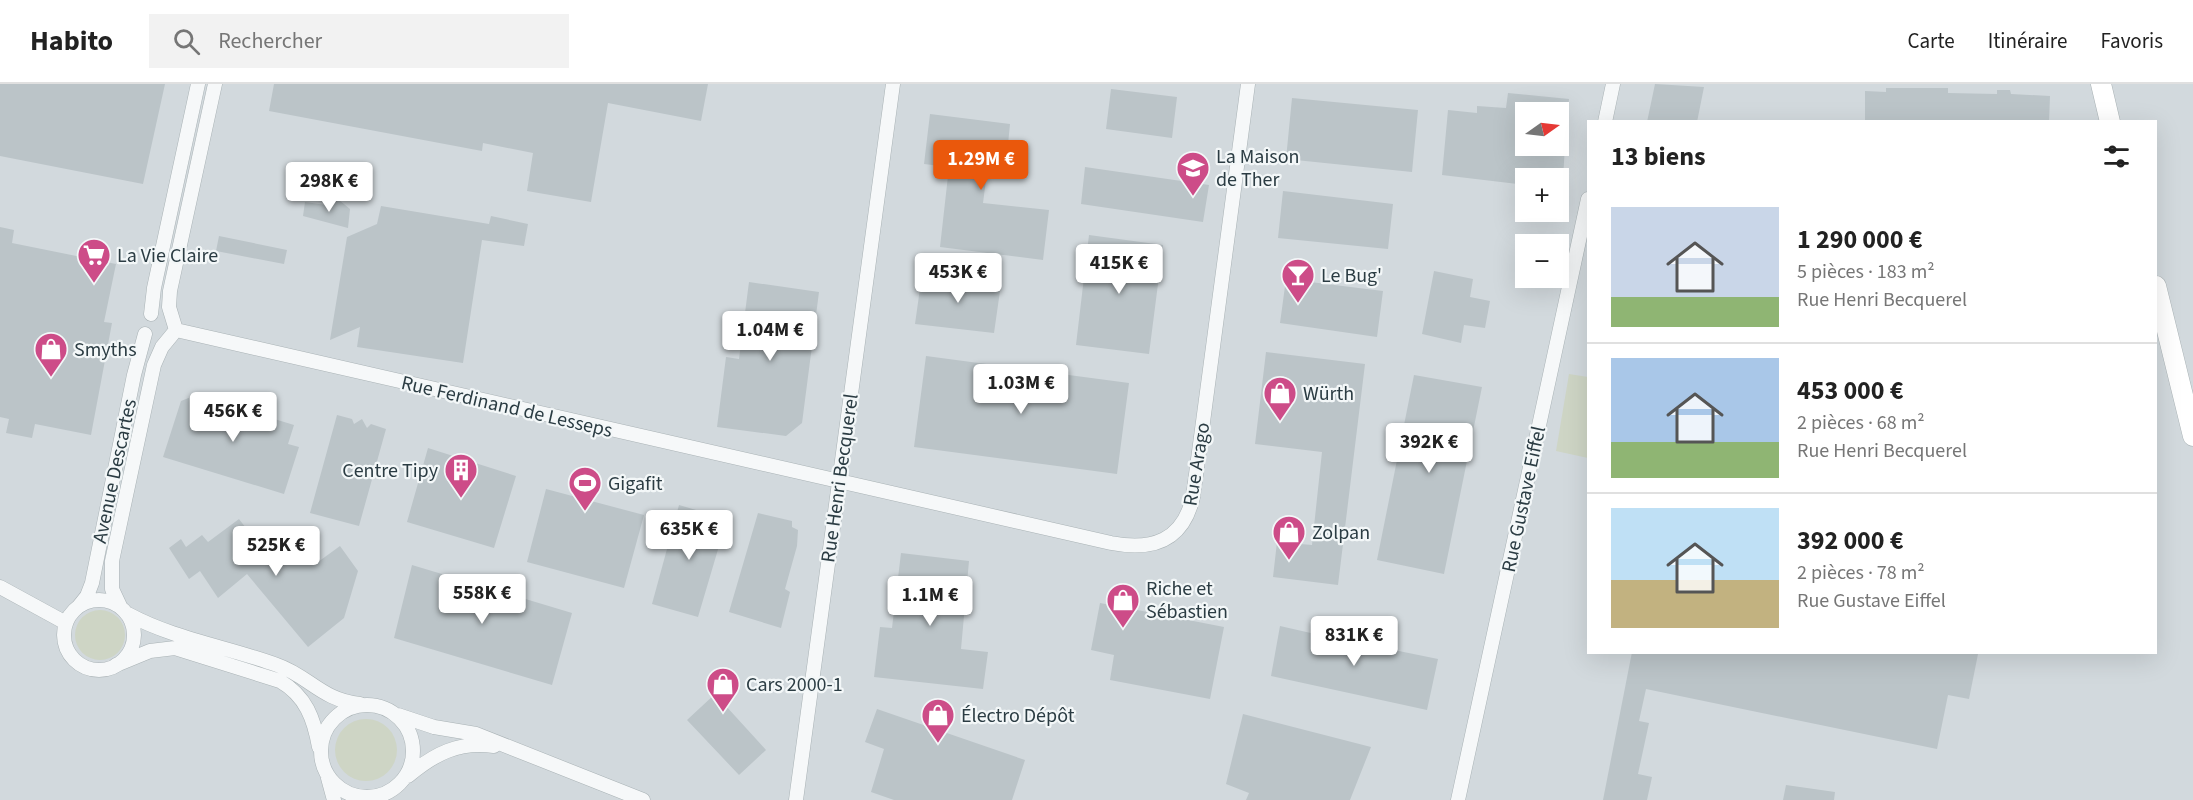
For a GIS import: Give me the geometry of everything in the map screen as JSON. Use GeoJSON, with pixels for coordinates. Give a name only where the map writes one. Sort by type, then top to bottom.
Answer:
{"type":"FeatureCollection","features":[{"type":"Feature","properties":{"kind":"street","name":"Avenue Descartes"},"geometry":{"type":"LineString","coordinates":[[79,606],[90,590],[134,375],[145,334],[145,322],[151,314],[154,288],[198,84]]}},
{"type":"Feature","properties":{"kind":"street"},"geometry":{"type":"LineString","coordinates":[[176,330],[172,316],[170,291],[215,84]]}},
{"type":"Feature","properties":{"kind":"street","name":"Rue Henri Becquerel"},"geometry":{"type":"LineString","coordinates":[[796,800],[892,84]]}},
{"type":"Feature","properties":{"kind":"street","name":"Rue Arago"},"geometry":{"type":"LineString","coordinates":[[839,481],[1129,546],[1152,544],[1175,532],[1186,518],[1193,497],[1248,84]]}},
{"type":"Feature","properties":{"kind":"street"},"geometry":{"type":"LineString","coordinates":[[1605,120],[1613,84]]}},
{"type":"Feature","properties":{"kind":"street"},"geometry":{"type":"LineString","coordinates":[[2101,84],[2110,120]]}},
{"type":"Feature","properties":{"kind":"street"},"geometry":{"type":"LineString","coordinates":[[2112,84],[2120,120]]}},
{"type":"Feature","properties":{"kind":"street","name":"Rue Gustave Eiffel"},"geometry":{"type":"LineString","coordinates":[[1458,800],[1587,204]]}},
{"type":"Feature","properties":{"kind":"street"},"geometry":{"type":"LineString","coordinates":[[2157,290],[2193,436]]}},
{"type":"Feature","properties":{"kind":"street"},"geometry":{"type":"LineString","coordinates":[[151,314],[163,311],[172,316]]}},
{"type":"Feature","properties":{"kind":"street","name":"Avenue Descartes"},"geometry":{"type":"LineString","coordinates":[[124,610],[112,589],[112,561],[153,370],[164,343],[173,337],[176,330]]}},
{"type":"Feature","properties":{"kind":"street","name":"Rue Ferdinand de Lesseps"},"geometry":{"type":"LineString","coordinates":[[176,330],[839,481]]}},
{"type":"Feature","properties":{"kind":"street"},"geometry":{"type":"LineString","coordinates":[[145,334],[154,342],[164,343]]}},
{"type":"Feature","properties":{"kind":"street"},"geometry":{"type":"LineString","coordinates":[[0,586],[66,623]]}},
{"type":"Feature","properties":{"kind":"street"},"geometry":{"type":"LineString","coordinates":[[334,800],[305,703],[295,691],[280,681],[175,648],[150,651],[97,670],[79,663],[67,648],[64,638],[66,623],[79,606],[97,600],[124,610],[154,626],[278,665],[331,698],[362,705],[380,706],[396,715],[434,727],[476,734],[643,800]]}},
{"type":"Feature","properties":{"kind":"street"},"geometry":{"type":"LineString","coordinates":[[116,665],[127,656],[134,643],[134,628],[124,610]]}},
{"type":"Feature","properties":{"kind":"street"},"geometry":{"type":"LineString","coordinates":[[321,753],[322,740],[330,723],[344,711],[362,705]]}},
{"type":"Feature","properties":{"kind":"street"},"geometry":{"type":"LineString","coordinates":[[396,715],[408,728],[413,746],[411,764],[403,780]]}},
{"type":"Feature","properties":{"kind":"street"},"geometry":{"type":"LineString","coordinates":[[326,773],[340,789],[353,795],[378,798],[394,789],[428,760],[454,748],[480,744],[508,748]]}},
{"type":"Feature","properties":{"kind":"shaded area"},"geometry":{"type":"Polygon","coordinates":[[[0,84],[2193,84],[2193,800],[0,800],[0,84]]]}},
{"type":"Feature","properties":{"kind":"green space"},"geometry":{"type":"Polygon","coordinates":[[[1569,374],[1587,377],[1587,458],[1556,451],[1569,374]]]}},
{"type":"Feature","properties":{"kind":"green space"},"geometry":{"type":"Polygon","coordinates":[[[95,610],[105,610],[118,617],[125,630],[125,640],[118,653],[105,660],[95,660],[86,656],[79,649],[75,640],[75,630],[79,621],[86,614],[95,610]]]}},
{"type":"Feature","properties":{"kind":"green space"},"geometry":{"type":"Polygon","coordinates":[[[366,719],[378,721],[388,728],[395,738],[397,750],[395,762],[388,772],[378,779],[366,781],[354,779],[344,772],[337,762],[335,750],[337,738],[344,728],[354,721],[366,719]]]}},
{"type":"Feature","properties":{"kind":"building"},"geometry":{"type":"Polygon","coordinates":[[[0,84],[165,84],[143,184],[0,156],[0,84]]]}},
{"type":"Feature","properties":{"kind":"building"},"geometry":{"type":"Polygon","coordinates":[[[274,84],[708,84],[701,121],[608,103],[591,202],[527,191],[533,153],[483,143],[482,151],[269,111],[274,84]]]}},
{"type":"Feature","properties":{"kind":"building"},"geometry":{"type":"Polygon","coordinates":[[[1655,84],[1704,87],[1697,120],[1647,120],[1655,84]]]}},
{"type":"Feature","properties":{"kind":"building"},"geometry":{"type":"Polygon","coordinates":[[[1886,88],[1948,88],[1948,93],[1997,94],[1997,90],[2010,90],[2011,94],[2050,96],[2049,120],[1865,120],[1865,91],[1886,92],[1886,88]]]}},
{"type":"Feature","properties":{"kind":"building"},"geometry":{"type":"Polygon","coordinates":[[[1111,89],[1177,97],[1172,138],[1106,129],[1111,89]]]}},
{"type":"Feature","properties":{"kind":"building"},"geometry":{"type":"Polygon","coordinates":[[[1508,93],[1569,99],[1569,102],[1515,102],[1515,156],[1564,156],[1564,168],[1515,168],[1515,184],[1442,175],[1448,110],[1477,113],[1477,106],[1506,108],[1508,93]]]}},
{"type":"Feature","properties":{"kind":"building"},"geometry":{"type":"Polygon","coordinates":[[[1292,98],[1418,110],[1412,172],[1286,159],[1292,98]]]}},
{"type":"Feature","properties":{"kind":"building"},"geometry":{"type":"Polygon","coordinates":[[[930,114],[1010,124],[1005,174],[987,172],[983,203],[1049,210],[1043,260],[940,247],[949,167],[924,164],[930,114]]]}},
{"type":"Feature","properties":{"kind":"building"},"geometry":{"type":"Polygon","coordinates":[[[1085,167],[1209,185],[1203,222],[1081,204],[1085,167]]]}},
{"type":"Feature","properties":{"kind":"building"},"geometry":{"type":"Polygon","coordinates":[[[1283,191],[1393,204],[1388,249],[1278,238],[1283,191]]]}},
{"type":"Feature","properties":{"kind":"building"},"geometry":{"type":"Polygon","coordinates":[[[339,200],[350,209],[348,228],[303,216],[305,202],[326,205],[339,200]]]}},
{"type":"Feature","properties":{"kind":"building"},"geometry":{"type":"Polygon","coordinates":[[[381,206],[489,224],[491,216],[528,224],[524,246],[482,240],[463,363],[357,347],[360,327],[330,340],[347,237],[377,224],[381,206]]]}},
{"type":"Feature","properties":{"kind":"building"},"geometry":{"type":"Polygon","coordinates":[[[0,227],[14,230],[12,243],[116,264],[104,322],[112,323],[91,435],[35,424],[32,438],[6,433],[9,419],[0,417],[0,227]]]}},
{"type":"Feature","properties":{"kind":"building"},"geometry":{"type":"Polygon","coordinates":[[[1089,235],[1163,245],[1149,354],[1076,345],[1089,235]]]}},
{"type":"Feature","properties":{"kind":"building"},"geometry":{"type":"Polygon","coordinates":[[[219,236],[287,250],[284,264],[216,251],[219,236]]]}},
{"type":"Feature","properties":{"kind":"building"},"geometry":{"type":"Polygon","coordinates":[[[1434,271],[1473,279],[1470,297],[1490,301],[1485,328],[1464,325],[1461,343],[1422,334],[1434,271]]]}},
{"type":"Feature","properties":{"kind":"building"},"geometry":{"type":"Polygon","coordinates":[[[922,274],[1001,284],[994,333],[915,324],[922,274]]]}},
{"type":"Feature","properties":{"kind":"building"},"geometry":{"type":"Polygon","coordinates":[[[1286,279],[1383,291],[1377,337],[1280,323],[1286,279]]]}},
{"type":"Feature","properties":{"kind":"building"},"geometry":{"type":"Polygon","coordinates":[[[749,282],[819,292],[802,423],[786,436],[717,427],[726,357],[739,359],[749,282]]]}},
{"type":"Feature","properties":{"kind":"building"},"geometry":{"type":"Polygon","coordinates":[[[1266,352],[1365,364],[1338,585],[1273,577],[1277,542],[1312,545],[1322,452],[1255,444],[1266,352]]]}},
{"type":"Feature","properties":{"kind":"building"},"geometry":{"type":"Polygon","coordinates":[[[926,356],[1129,383],[1117,474],[914,447],[926,356]]]}},
{"type":"Feature","properties":{"kind":"building"},"geometry":{"type":"Polygon","coordinates":[[[1414,375],[1482,387],[1444,574],[1377,560],[1414,375]]]}},
{"type":"Feature","properties":{"kind":"building"},"geometry":{"type":"Polygon","coordinates":[[[196,395],[294,425],[288,444],[299,447],[284,494],[163,457],[181,401],[196,395]]]}},
{"type":"Feature","properties":{"kind":"building"},"geometry":{"type":"Polygon","coordinates":[[[337,415],[352,419],[354,424],[362,419],[367,428],[371,424],[386,429],[359,526],[310,513],[337,415]]]}},
{"type":"Feature","properties":{"kind":"building","name":"Centre Tipy"},"geometry":{"type":"Polygon","coordinates":[[[428,448],[516,476],[494,548],[407,522],[428,448]]]}},
{"type":"Feature","properties":{"kind":"building"},"geometry":{"type":"Polygon","coordinates":[[[546,489],[644,515],[624,588],[527,562],[546,489]]]}},
{"type":"Feature","properties":{"kind":"building"},"geometry":{"type":"Polygon","coordinates":[[[679,505],[727,519],[698,617],[652,604],[679,505]]]}},
{"type":"Feature","properties":{"kind":"building"},"geometry":{"type":"Polygon","coordinates":[[[758,513],[792,521],[792,527],[798,530],[797,546],[785,589],[790,592],[781,628],[729,612],[758,513]]]}},
{"type":"Feature","properties":{"kind":"building"},"geometry":{"type":"Polygon","coordinates":[[[239,519],[268,557],[297,535],[318,562],[340,546],[358,571],[344,618],[308,647],[247,574],[218,598],[200,571],[189,579],[169,548],[181,539],[186,547],[202,535],[208,542],[239,519]]]}},
{"type":"Feature","properties":{"kind":"building"},"geometry":{"type":"Polygon","coordinates":[[[901,553],[969,561],[961,649],[988,652],[983,689],[874,677],[880,627],[892,628],[901,553]]]}},
{"type":"Feature","properties":{"kind":"building"},"geometry":{"type":"Polygon","coordinates":[[[412,565],[572,613],[552,685],[394,638],[412,565]]]}},
{"type":"Feature","properties":{"kind":"building"},"geometry":{"type":"Polygon","coordinates":[[[1100,603],[1153,613],[1168,603],[1178,618],[1224,627],[1210,699],[1110,680],[1114,655],[1091,650],[1100,603]]]}},
{"type":"Feature","properties":{"kind":"building"},"geometry":{"type":"Polygon","coordinates":[[[1280,626],[1337,639],[1339,627],[1352,629],[1350,641],[1438,659],[1427,710],[1271,676],[1280,626]]]}},
{"type":"Feature","properties":{"kind":"building"},"geometry":{"type":"Polygon","coordinates":[[[1632,654],[1978,654],[1969,699],[1948,695],[1937,749],[1646,689],[1639,721],[1649,723],[1638,774],[1652,777],[1647,800],[1603,800],[1632,654]]]}},
{"type":"Feature","properties":{"kind":"building"},"geometry":{"type":"Polygon","coordinates":[[[715,694],[766,750],[739,775],[687,720],[715,694]]]}},
{"type":"Feature","properties":{"kind":"building"},"geometry":{"type":"Polygon","coordinates":[[[877,709],[1025,760],[1012,800],[894,800],[871,792],[884,749],[865,742],[877,709]]]}},
{"type":"Feature","properties":{"kind":"building"},"geometry":{"type":"Polygon","coordinates":[[[1243,714],[1371,747],[1350,800],[1246,800],[1249,793],[1226,784],[1243,714]]]}},
{"type":"Feature","properties":{"kind":"building"},"geometry":{"type":"Polygon","coordinates":[[[1786,785],[1835,792],[1834,800],[1783,800],[1786,785]]]}},
{"type":"Feature","properties":{"kind":"place","name":"La Maison de Ther"},"geometry":{"type":"Point","coordinates":[1193,197]}},
{"type":"Feature","properties":{"kind":"place","name":"La Vie Claire"},"geometry":{"type":"Point","coordinates":[94,284]}},
{"type":"Feature","properties":{"kind":"place","name":"Le Bug'"},"geometry":{"type":"Point","coordinates":[1298,304]}},
{"type":"Feature","properties":{"kind":"place","name":"Smyths"},"geometry":{"type":"Point","coordinates":[51,378]}},
{"type":"Feature","properties":{"kind":"place","name":"Würth"},"geometry":{"type":"Point","coordinates":[1280,422]}},
{"type":"Feature","properties":{"kind":"place","name":"Centre Tipy"},"geometry":{"type":"Point","coordinates":[461,499]}},
{"type":"Feature","properties":{"kind":"place","name":"Gigafit"},"geometry":{"type":"Point","coordinates":[585,512]}},
{"type":"Feature","properties":{"kind":"place","name":"Zolpan"},"geometry":{"type":"Point","coordinates":[1289,561]}},
{"type":"Feature","properties":{"kind":"place","name":"Riche et Sébastien"},"geometry":{"type":"Point","coordinates":[1123,629]}},
{"type":"Feature","properties":{"kind":"place","name":"Cars 2000-1"},"geometry":{"type":"Point","coordinates":[723,713]}},
{"type":"Feature","properties":{"kind":"place","name":"Électro Dépôt"},"geometry":{"type":"Point","coordinates":[938,744]}}]}
